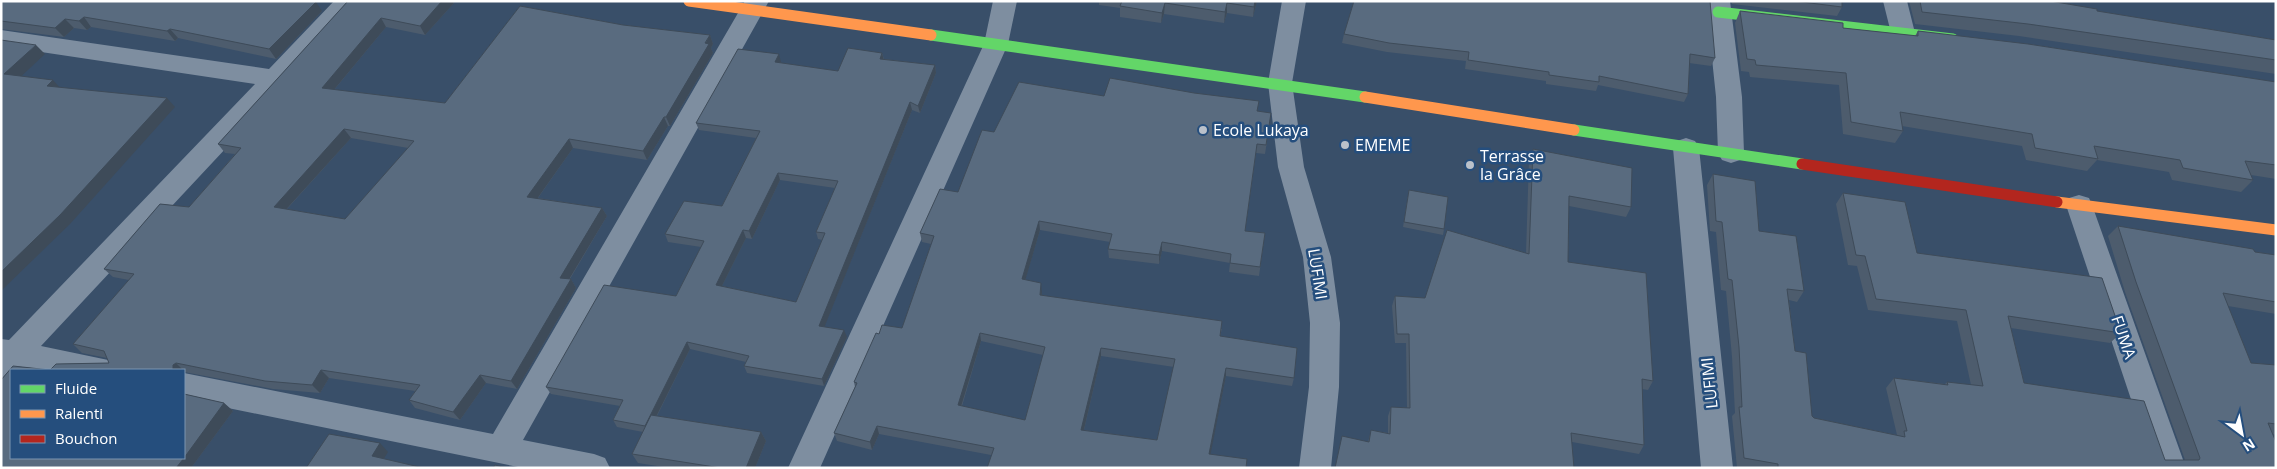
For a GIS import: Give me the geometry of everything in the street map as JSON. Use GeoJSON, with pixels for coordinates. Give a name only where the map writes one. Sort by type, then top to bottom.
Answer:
{"type":"FeatureCollection","features":[{"type":"Feature","properties":{"kind":"street"},"geometry":{"type":"LineString","coordinates":[[6,357],[276,79],[348,1]]}},
{"type":"Feature","properties":{"kind":"street"},"geometry":{"type":"LineString","coordinates":[[689,1],[754,6],[996,44],[1280,83],[1686,148],[1731,153],[2079,205],[2276,230]]}},
{"type":"Feature","properties":{"kind":"street"},"geometry":{"type":"LineString","coordinates":[[804,468],[996,44],[1005,1]]}},
{"type":"Feature","properties":{"kind":"street","name":"LUFIMI"},"geometry":{"type":"LineString","coordinates":[[1294,1],[1280,83],[1292,167],[1317,257],[1325,323],[1324,387],[1315,468]]}},
{"type":"Feature","properties":{"kind":"street"},"geometry":{"type":"LineString","coordinates":[[1896,1],[1903,33]]}},
{"type":"Feature","properties":{"kind":"street"},"geometry":{"type":"LineString","coordinates":[[502,450],[754,6]]}},
{"type":"Feature","properties":{"kind":"street"},"geometry":{"type":"LineString","coordinates":[[1731,153],[1729,97],[1718,6],[1961,40]]}},
{"type":"Feature","properties":{"kind":"street"},"geometry":{"type":"LineString","coordinates":[[1,38],[276,79]]}},
{"type":"Feature","properties":{"kind":"street","name":"LUFIMI"},"geometry":{"type":"LineString","coordinates":[[1686,148],[1718,468]]}},
{"type":"Feature","properties":{"kind":"street","name":"FUMA"},"geometry":{"type":"LineString","coordinates":[[2079,205],[2170,468]]}},
{"type":"Feature","properties":{"kind":"street"},"geometry":{"type":"LineString","coordinates":[[6,357],[95,369]]}},
{"type":"Feature","properties":{"kind":"street"},"geometry":{"type":"LineString","coordinates":[[185,386],[594,468]]}},
{"type":"Feature","properties":{"kind":"building"},"geometry":{"type":"Polygon","coordinates":[[[1,1],[316,2],[269,49],[170,29],[167,31],[84,17],[79,21],[65,19],[55,28],[1,21],[1,1]]]}},
{"type":"Feature","properties":{"kind":"building"},"geometry":{"type":"Polygon","coordinates":[[[348,1],[442,1],[420,26],[381,18],[322,88],[445,103],[520,6],[623,25],[710,35],[705,43],[709,44],[666,117],[664,117],[643,151],[569,139],[527,197],[602,208],[560,278],[571,279],[511,381],[480,375],[453,412],[409,400],[420,385],[321,370],[312,385],[265,381],[176,363],[173,365],[173,369],[51,369],[56,364],[109,363],[104,351],[73,344],[134,274],[104,269],[160,204],[189,207],[241,148],[218,144],[348,1]],[[344,129],[274,207],[345,219],[414,141],[344,129]]]}},
{"type":"Feature","properties":{"kind":"building"},"geometry":{"type":"Polygon","coordinates":[[[1122,1],[1255,1],[1254,7],[1227,3],[1225,12],[1165,3],[1162,13],[1120,6],[1122,1]]]}},
{"type":"Feature","properties":{"kind":"building"},"geometry":{"type":"Polygon","coordinates":[[[1354,1],[1710,1],[1715,58],[1690,54],[1688,94],[1599,76],[1599,82],[1549,75],[1549,72],[1468,60],[1469,52],[1389,43],[1344,34],[1354,1]]]}},
{"type":"Feature","properties":{"kind":"building"},"geometry":{"type":"Polygon","coordinates":[[[1794,1],[1842,1],[1842,7],[1794,1]]]}},
{"type":"Feature","properties":{"kind":"building"},"geometry":{"type":"Polygon","coordinates":[[[1920,1],[2050,1],[2097,9],[2097,11],[2276,40],[2276,60],[2028,24],[1922,12],[1920,1]]]}},
{"type":"Feature","properties":{"kind":"building"},"geometry":{"type":"Polygon","coordinates":[[[1740,11],[1843,23],[1843,28],[1918,36],[1918,31],[2028,44],[2276,82],[2276,165],[2245,161],[2253,180],[2183,168],[2180,160],[2094,146],[2098,159],[2035,148],[2032,134],[1900,112],[1903,131],[1851,122],[1846,73],[1756,65],[1755,60],[1747,59],[1740,11]]]}},
{"type":"Feature","properties":{"kind":"building"},"geometry":{"type":"Polygon","coordinates":[[[1,40],[36,45],[4,74],[53,80],[47,86],[167,98],[60,215],[1,272],[1,40]]]}},
{"type":"Feature","properties":{"kind":"building"},"geometry":{"type":"Polygon","coordinates":[[[848,48],[882,53],[880,59],[935,65],[918,106],[910,102],[819,326],[844,330],[822,379],[744,366],[749,356],[687,342],[645,426],[613,420],[623,400],[546,387],[604,285],[676,296],[704,241],[665,234],[684,201],[722,206],[760,131],[696,123],[738,49],[779,54],[775,62],[838,71],[848,48]],[[778,173],[749,231],[743,230],[716,285],[796,302],[825,233],[816,232],[838,181],[778,173]]]}},
{"type":"Feature","properties":{"kind":"building"},"geometry":{"type":"Polygon","coordinates":[[[1110,78],[1194,93],[1259,101],[1257,111],[1271,113],[1266,145],[1257,144],[1245,231],[1265,233],[1260,267],[1230,263],[1231,254],[1162,242],[1159,255],[1108,249],[1112,234],[1039,221],[1022,279],[1041,283],[1040,295],[1222,321],[1220,336],[1297,348],[1294,378],[1226,368],[1209,454],[1247,459],[1246,468],[987,468],[994,448],[877,426],[870,442],[834,433],[857,383],[854,382],[876,333],[879,334],[882,325],[902,328],[934,236],[920,233],[940,189],[958,192],[982,130],[994,132],[1019,82],[1104,96],[1110,78]],[[980,333],[958,405],[1025,420],[1045,347],[980,333]],[[1101,348],[1081,430],[1157,440],[1175,359],[1101,348]]]}},
{"type":"Feature","properties":{"kind":"building"},"geometry":{"type":"Polygon","coordinates":[[[1533,149],[1632,168],[1631,207],[1569,196],[1568,262],[1646,273],[1653,381],[1642,379],[1644,445],[1571,433],[1574,468],[1335,468],[1342,436],[1369,442],[1371,430],[1390,434],[1391,407],[1410,408],[1409,334],[1397,334],[1395,296],[1425,298],[1447,230],[1529,254],[1533,149]]]}},
{"type":"Feature","properties":{"kind":"building"},"geometry":{"type":"Polygon","coordinates":[[[1713,174],[1755,181],[1759,231],[1796,236],[1804,291],[1787,289],[1795,351],[1806,353],[1812,416],[1814,418],[1905,437],[1904,431],[1907,431],[1894,378],[1948,385],[1947,382],[1983,386],[1966,310],[1876,299],[1865,256],[1856,255],[1843,193],[1905,202],[1917,253],[2102,278],[2121,333],[2008,316],[2024,383],[2144,401],[2165,460],[2199,460],[2200,458],[2136,282],[2118,226],[2253,249],[2255,252],[2276,255],[2276,302],[2223,293],[2251,363],[2276,365],[2276,424],[2268,423],[2276,442],[2276,468],[1778,468],[1778,464],[1744,458],[1739,407],[1742,407],[1739,347],[1732,280],[1728,279],[1722,222],[1716,221],[1713,174]]]}},
{"type":"Feature","properties":{"kind":"building"},"geometry":{"type":"Polygon","coordinates":[[[1409,190],[1448,197],[1444,229],[1404,222],[1409,190]]]}},
{"type":"Feature","properties":{"kind":"building"},"geometry":{"type":"Polygon","coordinates":[[[13,366],[41,369],[10,369],[13,366]]]}},
{"type":"Feature","properties":{"kind":"building"},"geometry":{"type":"Polygon","coordinates":[[[10,370],[10,459],[183,459],[176,468],[1,468],[1,380],[10,370]]]}},
{"type":"Feature","properties":{"kind":"building"},"geometry":{"type":"Polygon","coordinates":[[[185,394],[224,403],[185,457],[185,394]]]}},
{"type":"Feature","properties":{"kind":"building"},"geometry":{"type":"Polygon","coordinates":[[[651,415],[761,432],[746,468],[721,468],[632,454],[651,415]]]}},
{"type":"Feature","properties":{"kind":"building"},"geometry":{"type":"Polygon","coordinates":[[[329,434],[380,443],[372,456],[424,468],[306,468],[329,434]]]}},
{"type":"Feature","properties":{"kind":"building"},"geometry":{"type":"Polygon","coordinates":[[[495,465],[507,468],[493,468],[495,465]]]}},
{"type":"Feature","properties":{"kind":"traffic: fast"},"geometry":{"type":"LineString","coordinates":[[1718,12],[1953,39]]}},
{"type":"Feature","properties":{"kind":"traffic: fast"},"geometry":{"type":"LineString","coordinates":[[931,35],[1365,97]]}},
{"type":"Feature","properties":{"kind":"traffic: fast"},"geometry":{"type":"LineString","coordinates":[[1574,130],[1802,164]]}},
{"type":"Feature","properties":{"kind":"traffic: slow"},"geometry":{"type":"LineString","coordinates":[[689,1],[931,35]]}},
{"type":"Feature","properties":{"kind":"traffic: slow"},"geometry":{"type":"LineString","coordinates":[[1365,97],[1574,130]]}},
{"type":"Feature","properties":{"kind":"traffic: slow"},"geometry":{"type":"LineString","coordinates":[[2057,202],[2276,230]]}},
{"type":"Feature","properties":{"kind":"traffic: jam"},"geometry":{"type":"LineString","coordinates":[[1802,164],[2057,202]]}},
{"type":"Feature","properties":{"kind":"place","name":"Ecole Lukaya"},"geometry":{"type":"Point","coordinates":[1203,130]}},
{"type":"Feature","properties":{"kind":"place","name":"EMEME"},"geometry":{"type":"Point","coordinates":[1345,145]}},
{"type":"Feature","properties":{"kind":"place","name":"Terrasse la Grâce"},"geometry":{"type":"Point","coordinates":[1470,165]}}]}
